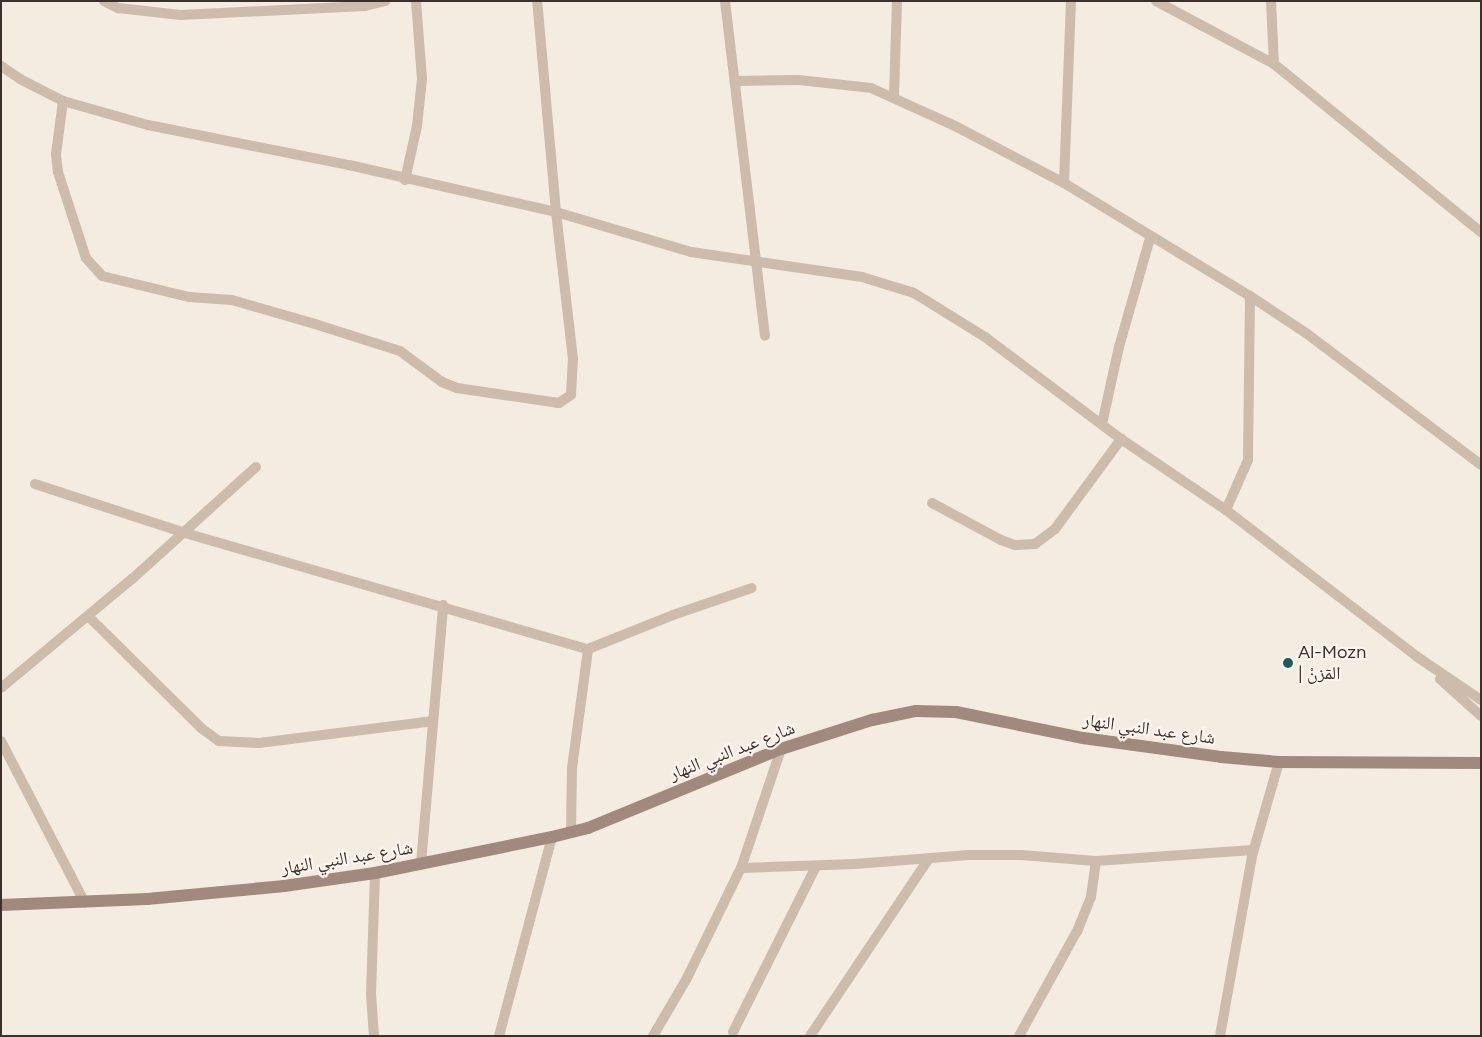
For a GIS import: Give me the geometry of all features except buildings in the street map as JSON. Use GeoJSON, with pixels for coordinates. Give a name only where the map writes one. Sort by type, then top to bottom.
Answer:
{"type":"FeatureCollection","features":[{"type":"Feature","properties":{"kind":"street"},"geometry":{"type":"LineString","coordinates":[[104,1],[118,8],[182,15],[267,5],[365,6],[385,1]]}},
{"type":"Feature","properties":{"kind":"street"},"geometry":{"type":"LineString","coordinates":[[405,180],[417,126],[422,79],[416,1]]}},
{"type":"Feature","properties":{"kind":"street"},"geometry":{"type":"LineString","coordinates":[[63,100],[56,154],[58,172],[86,258],[102,276],[189,297],[232,300],[324,326],[400,351],[442,382],[457,388],[551,403],[565,400],[571,394],[573,359],[556,212],[537,1]]}},
{"type":"Feature","properties":{"kind":"street"},"geometry":{"type":"LineString","coordinates":[[725,1],[737,81],[765,336]]}},
{"type":"Feature","properties":{"kind":"street"},"geometry":{"type":"LineString","coordinates":[[894,96],[897,1]]}},
{"type":"Feature","properties":{"kind":"street"},"geometry":{"type":"LineString","coordinates":[[1064,183],[1071,1]]}},
{"type":"Feature","properties":{"kind":"street"},"geometry":{"type":"LineString","coordinates":[[1156,1],[1274,64],[1481,232]]}},
{"type":"Feature","properties":{"kind":"street"},"geometry":{"type":"LineString","coordinates":[[1272,1],[1274,64]]}},
{"type":"Feature","properties":{"kind":"street"},"geometry":{"type":"LineString","coordinates":[[1,66],[20,80],[63,100],[148,125],[349,165],[405,180],[556,212],[691,252],[862,277],[914,293],[953,314],[1121,439],[1226,510],[1416,656],[1481,700]]}},
{"type":"Feature","properties":{"kind":"street"},"geometry":{"type":"LineString","coordinates":[[737,81],[835,83],[871,88],[894,96],[1064,183],[1150,238],[1250,296],[1306,333],[1481,465]]}},
{"type":"Feature","properties":{"kind":"street"},"geometry":{"type":"LineString","coordinates":[[1102,424],[1119,347],[1150,238]]}},
{"type":"Feature","properties":{"kind":"street"},"geometry":{"type":"LineString","coordinates":[[1226,510],[1248,460],[1250,296]]}},
{"type":"Feature","properties":{"kind":"street"},"geometry":{"type":"LineString","coordinates":[[932,504],[1001,540],[1015,545],[1035,544],[1055,529],[1121,439]]}},
{"type":"Feature","properties":{"kind":"street"},"geometry":{"type":"LineString","coordinates":[[1,688],[185,533],[256,467]]}},
{"type":"Feature","properties":{"kind":"street"},"geometry":{"type":"LineString","coordinates":[[35,484],[185,533],[444,605],[502,626],[588,650],[673,615],[752,588]]}},
{"type":"Feature","properties":{"kind":"street"},"geometry":{"type":"LineString","coordinates":[[421,864],[432,721],[444,605]]}},
{"type":"Feature","properties":{"kind":"street"},"geometry":{"type":"LineString","coordinates":[[88,616],[201,728],[219,741],[259,743],[432,721]]}},
{"type":"Feature","properties":{"kind":"street"},"geometry":{"type":"LineString","coordinates":[[572,832],[572,768],[588,650]]}},
{"type":"Feature","properties":{"kind":"street"},"geometry":{"type":"LineString","coordinates":[[1416,656],[1481,716]]}},
{"type":"Feature","properties":{"kind":"street","name":"شارع عبد النبي النهار"},"geometry":{"type":"LineString","coordinates":[[1,905],[85,903],[226,893],[375,873],[552,837],[572,832],[781,749],[894,714],[933,711],[956,712],[1162,751],[1279,762],[1481,763]]}},
{"type":"Feature","properties":{"kind":"street"},"geometry":{"type":"LineString","coordinates":[[1,741],[85,903]]}},
{"type":"Feature","properties":{"kind":"street"},"geometry":{"type":"LineString","coordinates":[[652,1036],[688,978],[741,868],[781,749]]}},
{"type":"Feature","properties":{"kind":"street"},"geometry":{"type":"LineString","coordinates":[[1220,1036],[1253,850],[1279,762]]}},
{"type":"Feature","properties":{"kind":"street"},"geometry":{"type":"LineString","coordinates":[[499,1036],[552,837]]}},
{"type":"Feature","properties":{"kind":"street"},"geometry":{"type":"LineString","coordinates":[[741,868],[1021,855],[1096,861],[1253,850]]}},
{"type":"Feature","properties":{"kind":"street"},"geometry":{"type":"LineString","coordinates":[[810,1036],[929,858]]}},
{"type":"Feature","properties":{"kind":"street"},"geometry":{"type":"LineString","coordinates":[[1019,1036],[1077,932],[1091,897],[1096,861]]}},
{"type":"Feature","properties":{"kind":"street"},"geometry":{"type":"LineString","coordinates":[[733,1032],[816,866]]}},
{"type":"Feature","properties":{"kind":"street"},"geometry":{"type":"LineString","coordinates":[[374,1036],[371,994],[375,873]]}},
{"type":"Feature","properties":{"kind":"place","name":"Al-Mozn | المٓزنْ"},"geometry":{"type":"Point","coordinates":[1288,663]}}]}
